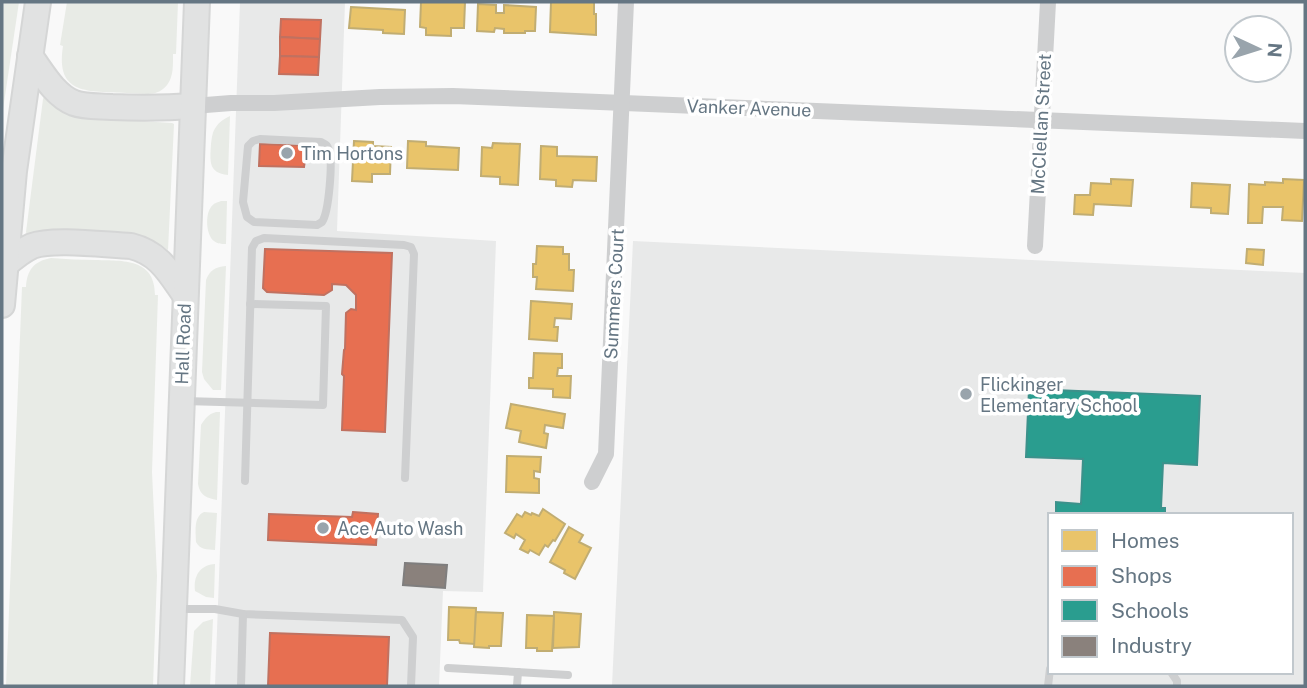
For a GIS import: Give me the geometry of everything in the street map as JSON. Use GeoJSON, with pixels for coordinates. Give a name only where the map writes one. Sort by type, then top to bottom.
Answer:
{"type":"FeatureCollection","features":[{"type":"Feature","properties":{"kind":"highway"},"geometry":{"type":"LineString","coordinates":[[2,305],[19,136],[38,2]]}},
{"type":"Feature","properties":{"kind":"highway","name":"Hall Road"},"geometry":{"type":"LineString","coordinates":[[171,686],[197,2]]}},
{"type":"Feature","properties":{"kind":"highway"},"geometry":{"type":"LineString","coordinates":[[30,56],[59,93],[73,103],[154,108],[193,106]]}},
{"type":"Feature","properties":{"kind":"highway"},"geometry":{"type":"LineString","coordinates":[[5,265],[33,246],[47,243],[131,246],[154,255],[185,295]]}},
{"type":"Feature","properties":{"kind":"street","name":"Summers Court"},"geometry":{"type":"LineString","coordinates":[[592,482],[606,454],[607,445],[626,2]]}},
{"type":"Feature","properties":{"kind":"street","name":"McClellan Street"},"geometry":{"type":"LineString","coordinates":[[1035,246],[1048,2]]}},
{"type":"Feature","properties":{"kind":"street","name":"Vanker Avenue"},"geometry":{"type":"LineString","coordinates":[[193,106],[453,96],[1305,131]]}},
{"type":"Feature","properties":{"kind":"lane"},"geometry":{"type":"LineString","coordinates":[[260,139],[321,142],[328,147],[328,208],[320,224],[250,220],[244,208],[244,189],[248,146],[253,141],[260,139]]}},
{"type":"Feature","properties":{"kind":"lane"},"geometry":{"type":"LineString","coordinates":[[244,481],[252,248],[256,241],[264,238],[411,247],[414,254],[405,478]]}},
{"type":"Feature","properties":{"kind":"lane"},"geometry":{"type":"LineString","coordinates":[[181,401],[323,405],[326,306],[250,304]]}},
{"type":"Feature","properties":{"kind":"lane"},"geometry":{"type":"LineString","coordinates":[[174,609],[402,620],[413,638],[411,686]]}},
{"type":"Feature","properties":{"kind":"lane"},"geometry":{"type":"LineString","coordinates":[[241,686],[243,614]]}},
{"type":"Feature","properties":{"kind":"lane"},"geometry":{"type":"LineString","coordinates":[[448,668],[568,674]]}},
{"type":"Feature","properties":{"kind":"lane"},"geometry":{"type":"LineString","coordinates":[[517,686],[518,672]]}},
{"type":"Feature","properties":{"kind":"shaded area"},"geometry":{"type":"Polygon","coordinates":[[[2,2],[19,2],[2,116],[2,2]]]}},
{"type":"Feature","properties":{"kind":"shaded area"},"geometry":{"type":"Polygon","coordinates":[[[67,2],[178,2],[176,54],[173,54],[172,73],[167,86],[155,93],[141,94],[88,90],[70,82],[64,74],[63,46],[60,45],[67,2]]]}},
{"type":"Feature","properties":{"kind":"shaded area"},"geometry":{"type":"Polygon","coordinates":[[[240,2],[345,2],[337,231],[496,241],[483,592],[443,591],[439,686],[215,686],[240,2]]]}},
{"type":"Feature","properties":{"kind":"shaded area"},"geometry":{"type":"Polygon","coordinates":[[[44,97],[58,109],[75,117],[174,124],[168,250],[148,238],[130,233],[49,231],[27,235],[44,97]]]}},
{"type":"Feature","properties":{"kind":"shaded area"},"geometry":{"type":"Polygon","coordinates":[[[230,116],[228,175],[214,169],[210,156],[217,125],[230,116]]]}},
{"type":"Feature","properties":{"kind":"shaded area"},"geometry":{"type":"Polygon","coordinates":[[[221,201],[227,201],[226,244],[220,244],[211,238],[207,225],[211,207],[221,201]]]}},
{"type":"Feature","properties":{"kind":"shaded area","name":"Flickinger Elementary School"},"geometry":{"type":"Polygon","coordinates":[[[633,241],[1305,273],[1305,686],[612,686],[633,241]]]}},
{"type":"Feature","properties":{"kind":"shaded area"},"geometry":{"type":"Polygon","coordinates":[[[51,258],[136,264],[150,274],[155,295],[158,295],[152,472],[157,576],[153,686],[6,686],[22,287],[26,287],[32,267],[51,258]]]}},
{"type":"Feature","properties":{"kind":"shaded area"},"geometry":{"type":"Polygon","coordinates":[[[226,266],[221,390],[213,390],[202,372],[206,280],[213,270],[226,266]]]}},
{"type":"Feature","properties":{"kind":"shaded area"},"geometry":{"type":"Polygon","coordinates":[[[220,412],[217,500],[204,496],[198,484],[201,425],[209,415],[220,412]]]}},
{"type":"Feature","properties":{"kind":"shaded area"},"geometry":{"type":"Polygon","coordinates":[[[204,512],[217,513],[215,550],[202,548],[196,542],[198,517],[204,512]]]}},
{"type":"Feature","properties":{"kind":"shaded area"},"geometry":{"type":"Polygon","coordinates":[[[215,564],[214,598],[206,597],[195,591],[195,581],[202,569],[215,564]]]}},
{"type":"Feature","properties":{"kind":"shaded area"},"geometry":{"type":"Polygon","coordinates":[[[213,619],[210,686],[190,686],[194,631],[203,622],[213,619]]]}},
{"type":"Feature","properties":{"kind":"building: Homes"},"geometry":{"type":"Polygon","coordinates":[[[421,2],[465,2],[464,28],[451,28],[451,36],[426,35],[426,28],[420,27],[421,2]]]}},
{"type":"Feature","properties":{"kind":"building: Homes"},"geometry":{"type":"Polygon","coordinates":[[[551,2],[594,2],[596,35],[550,32],[551,2]]]}},
{"type":"Feature","properties":{"kind":"building: Homes"},"geometry":{"type":"Polygon","coordinates":[[[478,4],[496,5],[496,13],[504,13],[504,5],[536,7],[535,31],[504,33],[504,29],[495,28],[494,32],[477,31],[478,4]]]}},
{"type":"Feature","properties":{"kind":"building: Homes"},"geometry":{"type":"Polygon","coordinates":[[[351,7],[405,10],[404,34],[349,28],[351,7]]]}},
{"type":"Feature","properties":{"kind":"building: Homes"},"geometry":{"type":"Polygon","coordinates":[[[354,141],[391,147],[390,174],[372,174],[372,182],[352,181],[354,141]]]}},
{"type":"Feature","properties":{"kind":"building: Homes"},"geometry":{"type":"Polygon","coordinates":[[[408,141],[426,142],[426,146],[459,148],[458,170],[407,168],[408,141]]]}},
{"type":"Feature","properties":{"kind":"building: Homes"},"geometry":{"type":"Polygon","coordinates":[[[493,143],[520,144],[518,185],[500,184],[500,177],[481,176],[482,147],[492,148],[493,143]]]}},
{"type":"Feature","properties":{"kind":"building: Homes"},"geometry":{"type":"Polygon","coordinates":[[[541,146],[557,147],[557,156],[597,157],[596,181],[573,180],[572,187],[556,186],[556,180],[540,179],[541,146]]]}},
{"type":"Feature","properties":{"kind":"building: Homes"},"geometry":{"type":"Polygon","coordinates":[[[1111,179],[1133,180],[1131,206],[1094,204],[1093,215],[1074,214],[1075,195],[1090,195],[1091,183],[1111,184],[1111,179]]]}},
{"type":"Feature","properties":{"kind":"building: Homes"},"geometry":{"type":"Polygon","coordinates":[[[1283,179],[1304,180],[1302,221],[1282,220],[1283,207],[1263,207],[1262,223],[1248,223],[1249,184],[1283,183],[1283,179]]]}},
{"type":"Feature","properties":{"kind":"building: Homes"},"geometry":{"type":"Polygon","coordinates":[[[1192,183],[1230,185],[1228,214],[1211,213],[1211,208],[1191,207],[1192,183]]]}},
{"type":"Feature","properties":{"kind":"building: Homes"},"geometry":{"type":"Polygon","coordinates":[[[537,246],[563,247],[563,254],[569,254],[569,270],[574,270],[573,291],[536,289],[537,277],[533,277],[533,264],[536,264],[537,246]]]}},
{"type":"Feature","properties":{"kind":"building: Homes"},"geometry":{"type":"Polygon","coordinates":[[[1247,249],[1264,250],[1263,265],[1246,263],[1247,249]]]}},
{"type":"Feature","properties":{"kind":"building: Homes"},"geometry":{"type":"Polygon","coordinates":[[[531,301],[572,304],[571,319],[555,318],[554,327],[558,327],[557,341],[529,339],[531,301]]]}},
{"type":"Feature","properties":{"kind":"building: Homes"},"geometry":{"type":"Polygon","coordinates":[[[534,353],[562,354],[562,368],[558,368],[557,376],[571,376],[570,398],[553,397],[553,389],[529,388],[529,378],[533,378],[534,353]]]}},
{"type":"Feature","properties":{"kind":"building: Homes"},"geometry":{"type":"Polygon","coordinates":[[[511,404],[565,414],[563,428],[545,425],[544,433],[548,434],[546,448],[519,442],[521,431],[506,428],[511,404]]]}},
{"type":"Feature","properties":{"kind":"building: Homes"},"geometry":{"type":"Polygon","coordinates":[[[507,456],[541,457],[540,472],[534,471],[534,478],[539,479],[539,493],[506,492],[507,456]]]}},
{"type":"Feature","properties":{"kind":"building: Homes"},"geometry":{"type":"Polygon","coordinates":[[[543,509],[565,524],[555,541],[548,547],[545,545],[539,555],[530,550],[528,553],[520,549],[525,540],[516,534],[514,538],[505,533],[517,514],[522,517],[525,512],[539,516],[543,509]]]}},
{"type":"Feature","properties":{"kind":"building: Homes"},"geometry":{"type":"Polygon","coordinates":[[[569,527],[583,535],[579,542],[591,548],[575,579],[550,562],[569,527]]]}},
{"type":"Feature","properties":{"kind":"building: Homes"},"geometry":{"type":"Polygon","coordinates":[[[449,607],[476,608],[475,644],[448,640],[449,607]]]}},
{"type":"Feature","properties":{"kind":"building: Homes"},"geometry":{"type":"Polygon","coordinates":[[[476,612],[503,613],[501,646],[474,647],[476,612]]]}},
{"type":"Feature","properties":{"kind":"building: Homes"},"geometry":{"type":"Polygon","coordinates":[[[554,612],[581,614],[579,647],[553,648],[554,612]]]}},
{"type":"Feature","properties":{"kind":"building: Homes"},"geometry":{"type":"Polygon","coordinates":[[[527,615],[554,616],[552,651],[526,648],[527,615]]]}},
{"type":"Feature","properties":{"kind":"building: Shops"},"geometry":{"type":"Polygon","coordinates":[[[281,19],[321,20],[320,39],[280,37],[281,19]]]}},
{"type":"Feature","properties":{"kind":"building: Shops"},"geometry":{"type":"Polygon","coordinates":[[[280,37],[320,39],[319,57],[280,56],[280,37]]]}},
{"type":"Feature","properties":{"kind":"building: Shops"},"geometry":{"type":"Polygon","coordinates":[[[280,56],[319,57],[318,75],[279,74],[280,56]]]}},
{"type":"Feature","properties":{"kind":"building: Shops","name":"Tim Hortons"},"geometry":{"type":"Polygon","coordinates":[[[260,144],[315,146],[315,160],[305,160],[304,167],[259,166],[260,144]]]}},
{"type":"Feature","properties":{"kind":"building: Shops"},"geometry":{"type":"Polygon","coordinates":[[[265,249],[392,253],[385,432],[342,430],[346,313],[351,309],[356,310],[356,295],[346,285],[332,284],[332,290],[324,295],[267,292],[263,288],[265,249]]]}},
{"type":"Feature","properties":{"kind":"building: Shops","name":"Ace Auto Wash"},"geometry":{"type":"Polygon","coordinates":[[[353,512],[378,514],[376,545],[268,540],[269,514],[352,517],[353,512]]]}},
{"type":"Feature","properties":{"kind":"building: Shops"},"geometry":{"type":"Polygon","coordinates":[[[270,633],[389,637],[387,686],[268,686],[270,633]]]}},
{"type":"Feature","properties":{"kind":"building: Schools"},"geometry":{"type":"Polygon","coordinates":[[[1029,389],[1200,396],[1197,465],[1163,463],[1161,508],[1165,508],[1165,513],[1056,513],[1056,502],[1081,504],[1083,459],[1026,457],[1029,389]]]}},
{"type":"Feature","properties":{"kind":"building: Industry"},"geometry":{"type":"Polygon","coordinates":[[[405,563],[447,565],[445,588],[403,585],[405,563]]]}},
{"type":"Feature","properties":{"kind":"place","name":"Tim Hortons"},"geometry":{"type":"Point","coordinates":[287,153]}},
{"type":"Feature","properties":{"kind":"place","name":"Flickinger Elementary School"},"geometry":{"type":"Point","coordinates":[966,394]}},
{"type":"Feature","properties":{"kind":"place","name":"Ace Auto Wash"},"geometry":{"type":"Point","coordinates":[323,528]}}]}
